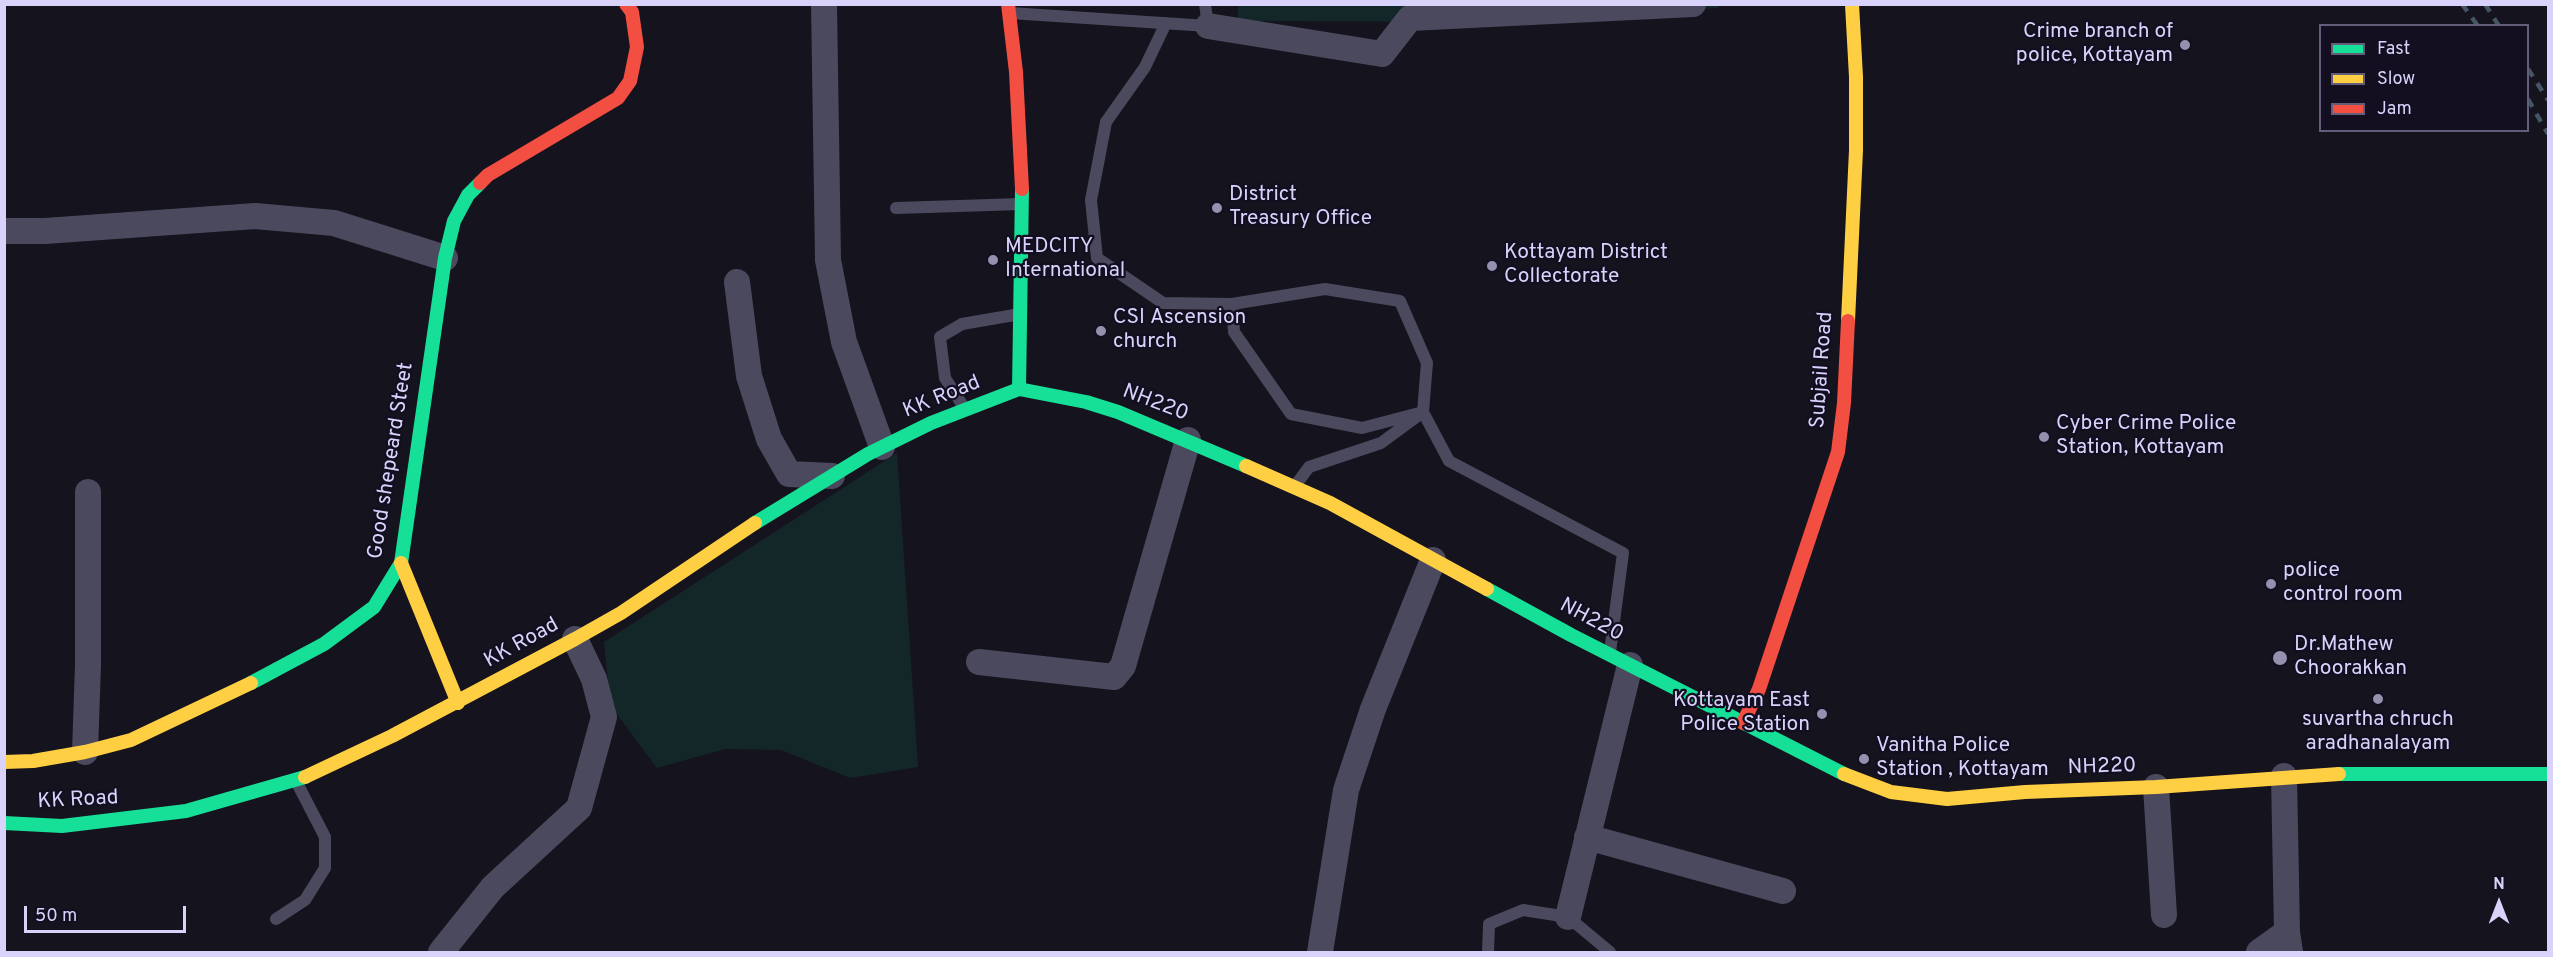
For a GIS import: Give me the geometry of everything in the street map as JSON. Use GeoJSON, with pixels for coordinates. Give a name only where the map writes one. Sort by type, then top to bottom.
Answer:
{"type":"FeatureCollection","features":[{"type":"Feature","properties":{"kind":"main road","name":"Good shepeard Steet"},"geometry":{"type":"LineString","coordinates":[[4,762],[33,761],[85,752],[131,740],[243,687],[324,644],[374,608],[401,563],[445,258],[454,221],[468,195],[489,175],[507,162],[618,98],[630,81],[637,47],[632,12],[626,4]]}},
{"type":"Feature","properties":{"kind":"main road","name":"Subjail Road"},"geometry":{"type":"LineString","coordinates":[[1743,723],[1759,689],[1838,452],[1844,403],[1856,150],[1856,78],[1852,4]]}},
{"type":"Feature","properties":{"kind":"main road"},"geometry":{"type":"LineString","coordinates":[[1009,9],[1017,82],[1023,204],[1019,389]]}},
{"type":"Feature","properties":{"kind":"main road","name":"KK Road"},"geometry":{"type":"LineString","coordinates":[[4,823],[62,826],[186,811],[296,780],[393,736],[458,703],[621,613],[785,503],[882,447],[1019,389]]}},
{"type":"Feature","properties":{"kind":"main road","name":"NH220"},"geometry":{"type":"LineString","coordinates":[[1019,389],[1086,402],[1118,412],[1294,486],[1330,503],[1620,660],[1840,774],[1865,784],[1919,797],[1955,798],[2047,791],[2156,787],[2284,776],[2369,773],[2548,774]]}},
{"type":"Feature","properties":{"kind":"main road"},"geometry":{"type":"LineString","coordinates":[[401,563],[458,703]]}},
{"type":"Feature","properties":{"kind":"street"},"geometry":{"type":"LineString","coordinates":[[824,4],[828,260],[844,342],[882,447]]}},
{"type":"Feature","properties":{"kind":"street"},"geometry":{"type":"LineString","coordinates":[[1207,15],[1382,54],[1410,18],[1693,4]]}},
{"type":"Feature","properties":{"kind":"street"},"geometry":{"type":"LineString","coordinates":[[4,231],[45,231],[255,216],[334,223],[445,258]]}},
{"type":"Feature","properties":{"kind":"street"},"geometry":{"type":"LineString","coordinates":[[737,282],[749,376],[769,439],[789,474],[832,476]]}},
{"type":"Feature","properties":{"kind":"street"},"geometry":{"type":"LineString","coordinates":[[979,662],[1114,677],[1122,666],[1188,440]]}},
{"type":"Feature","properties":{"kind":"street"},"geometry":{"type":"LineString","coordinates":[[85,752],[88,664],[88,492]]}},
{"type":"Feature","properties":{"kind":"street"},"geometry":{"type":"LineString","coordinates":[[1320,952],[1346,790],[1373,709],[1433,560]]}},
{"type":"Feature","properties":{"kind":"street"},"geometry":{"type":"LineString","coordinates":[[441,952],[494,887],[579,808],[604,717],[594,679],[575,639]]}},
{"type":"Feature","properties":{"kind":"street"},"geometry":{"type":"LineString","coordinates":[[1568,917],[1587,837],[1620,660]]}},
{"type":"Feature","properties":{"kind":"street"},"geometry":{"type":"LineString","coordinates":[[2259,952],[2288,942],[2284,776]]}},
{"type":"Feature","properties":{"kind":"street"},"geometry":{"type":"LineString","coordinates":[[2156,787],[2164,915]]}},
{"type":"Feature","properties":{"kind":"street"},"geometry":{"type":"LineString","coordinates":[[1587,837],[1783,891]]}},
{"type":"Feature","properties":{"kind":"lane"},"geometry":{"type":"LineString","coordinates":[[1009,9],[1166,23],[1207,15]]}},
{"type":"Feature","properties":{"kind":"lane"},"geometry":{"type":"LineString","coordinates":[[1166,23],[1145,67],[1106,122],[1091,200],[1097,258],[1163,303],[1232,304],[1325,289],[1400,301],[1427,363],[1423,412],[1449,461],[1623,553],[1620,660]]}},
{"type":"Feature","properties":{"kind":"lane"},"geometry":{"type":"LineString","coordinates":[[896,208],[1023,204]]}},
{"type":"Feature","properties":{"kind":"lane"},"geometry":{"type":"LineString","coordinates":[[1232,304],[1234,332],[1291,414],[1362,428],[1423,412]]}},
{"type":"Feature","properties":{"kind":"lane"},"geometry":{"type":"LineString","coordinates":[[966,410],[945,378],[940,337],[962,324],[1020,314]]}},
{"type":"Feature","properties":{"kind":"lane"},"geometry":{"type":"LineString","coordinates":[[1294,486],[1309,467],[1382,443],[1423,412]]}},
{"type":"Feature","properties":{"kind":"lane"},"geometry":{"type":"LineString","coordinates":[[276,919],[305,900],[325,868],[325,837],[296,780]]}},
{"type":"Feature","properties":{"kind":"lane"},"geometry":{"type":"LineString","coordinates":[[1488,952],[1489,924],[1523,910],[1568,917],[1610,952]]}},
{"type":"Feature","properties":{"kind":"green space"},"geometry":{"type":"Polygon","coordinates":[[[1238,4],[1718,5],[1718,8],[1444,22],[1263,21],[1238,24],[1238,4]]]}},
{"type":"Feature","properties":{"kind":"green space"},"geometry":{"type":"Polygon","coordinates":[[[897,453],[918,767],[850,778],[781,750],[725,749],[657,768],[610,705],[604,642],[897,453]]]}},
{"type":"Feature","properties":{"kind":"railway"},"geometry":{"type":"LineString","coordinates":[[2462,4],[2477,24]]}},
{"type":"Feature","properties":{"kind":"railway"},"geometry":{"type":"LineString","coordinates":[[2485,4],[2498,24]]}},
{"type":"Feature","properties":{"kind":"railway"},"geometry":{"type":"LineString","coordinates":[[2529,71],[2548,100]]}},
{"type":"Feature","properties":{"kind":"railway"},"geometry":{"type":"LineString","coordinates":[[2529,101],[2548,134]]}},
{"type":"Feature","properties":{"kind":"traffic: fast"},"geometry":{"type":"LineString","coordinates":[[251,683],[324,644],[374,607],[401,563],[445,258],[454,221],[468,195],[480,183]]}},
{"type":"Feature","properties":{"kind":"traffic: fast"},"geometry":{"type":"LineString","coordinates":[[1022,189],[1019,389],[1086,402],[1118,412],[1246,466]]}},
{"type":"Feature","properties":{"kind":"traffic: fast"},"geometry":{"type":"LineString","coordinates":[[755,523],[868,454],[931,423],[1019,389]]}},
{"type":"Feature","properties":{"kind":"traffic: fast"},"geometry":{"type":"LineString","coordinates":[[1487,589],[1571,635],[1844,774]]}},
{"type":"Feature","properties":{"kind":"traffic: fast"},"geometry":{"type":"LineString","coordinates":[[2339,774],[2548,774]]}},
{"type":"Feature","properties":{"kind":"traffic: fast"},"geometry":{"type":"LineString","coordinates":[[4,823],[62,826],[186,811],[305,777]]}},
{"type":"Feature","properties":{"kind":"traffic: slow"},"geometry":{"type":"LineString","coordinates":[[1848,321],[1856,150],[1856,77],[1852,4]]}},
{"type":"Feature","properties":{"kind":"traffic: slow"},"geometry":{"type":"LineString","coordinates":[[1246,466],[1330,503],[1487,589]]}},
{"type":"Feature","properties":{"kind":"traffic: slow"},"geometry":{"type":"LineString","coordinates":[[305,777],[392,736],[575,639],[621,613],[755,523]]}},
{"type":"Feature","properties":{"kind":"traffic: slow"},"geometry":{"type":"LineString","coordinates":[[401,563],[458,703]]}},
{"type":"Feature","properties":{"kind":"traffic: slow"},"geometry":{"type":"LineString","coordinates":[[4,762],[33,761],[85,752],[131,740],[251,683]]}},
{"type":"Feature","properties":{"kind":"traffic: slow"},"geometry":{"type":"LineString","coordinates":[[1844,774],[1891,792],[1947,799],[2025,792],[2156,787],[2339,774]]}},
{"type":"Feature","properties":{"kind":"traffic: jam"},"geometry":{"type":"LineString","coordinates":[[480,183],[488,175],[618,98],[630,81],[637,47],[632,12],[626,4]]}},
{"type":"Feature","properties":{"kind":"traffic: jam"},"geometry":{"type":"LineString","coordinates":[[1008,4],[1016,72],[1022,189]]}},
{"type":"Feature","properties":{"kind":"traffic: jam"},"geometry":{"type":"LineString","coordinates":[[1743,723],[1759,689],[1838,452],[1844,403],[1848,321]]}},
{"type":"Feature","properties":{"kind":"place","name":"Crime branch of police, Kottayam"},"geometry":{"type":"Point","coordinates":[2185,45]}},
{"type":"Feature","properties":{"kind":"place","name":"District Treasury Office"},"geometry":{"type":"Point","coordinates":[1217,208]}},
{"type":"Feature","properties":{"kind":"place","name":"MEDCITY International"},"geometry":{"type":"Point","coordinates":[993,260]}},
{"type":"Feature","properties":{"kind":"place","name":"Kottayam District Collectorate"},"geometry":{"type":"Point","coordinates":[1492,266]}},
{"type":"Feature","properties":{"kind":"place","name":"CSI Ascension church"},"geometry":{"type":"Point","coordinates":[1101,331]}},
{"type":"Feature","properties":{"kind":"place","name":"Cyber Crime Police Station, Kottayam"},"geometry":{"type":"Point","coordinates":[2044,437]}},
{"type":"Feature","properties":{"kind":"place","name":"police control room"},"geometry":{"type":"Point","coordinates":[2271,584]}},
{"type":"Feature","properties":{"kind":"place","name":"Dr.Mathew Choorakkan"},"geometry":{"type":"Point","coordinates":[2280,658]}},
{"type":"Feature","properties":{"kind":"place","name":"suvartha chruch aradhanalayam"},"geometry":{"type":"Point","coordinates":[2378,699]}},
{"type":"Feature","properties":{"kind":"place","name":"Kottayam East Police Station"},"geometry":{"type":"Point","coordinates":[1822,714]}},
{"type":"Feature","properties":{"kind":"place","name":"Vanitha Police Station , Kottayam"},"geometry":{"type":"Point","coordinates":[1864,759]}}]}
